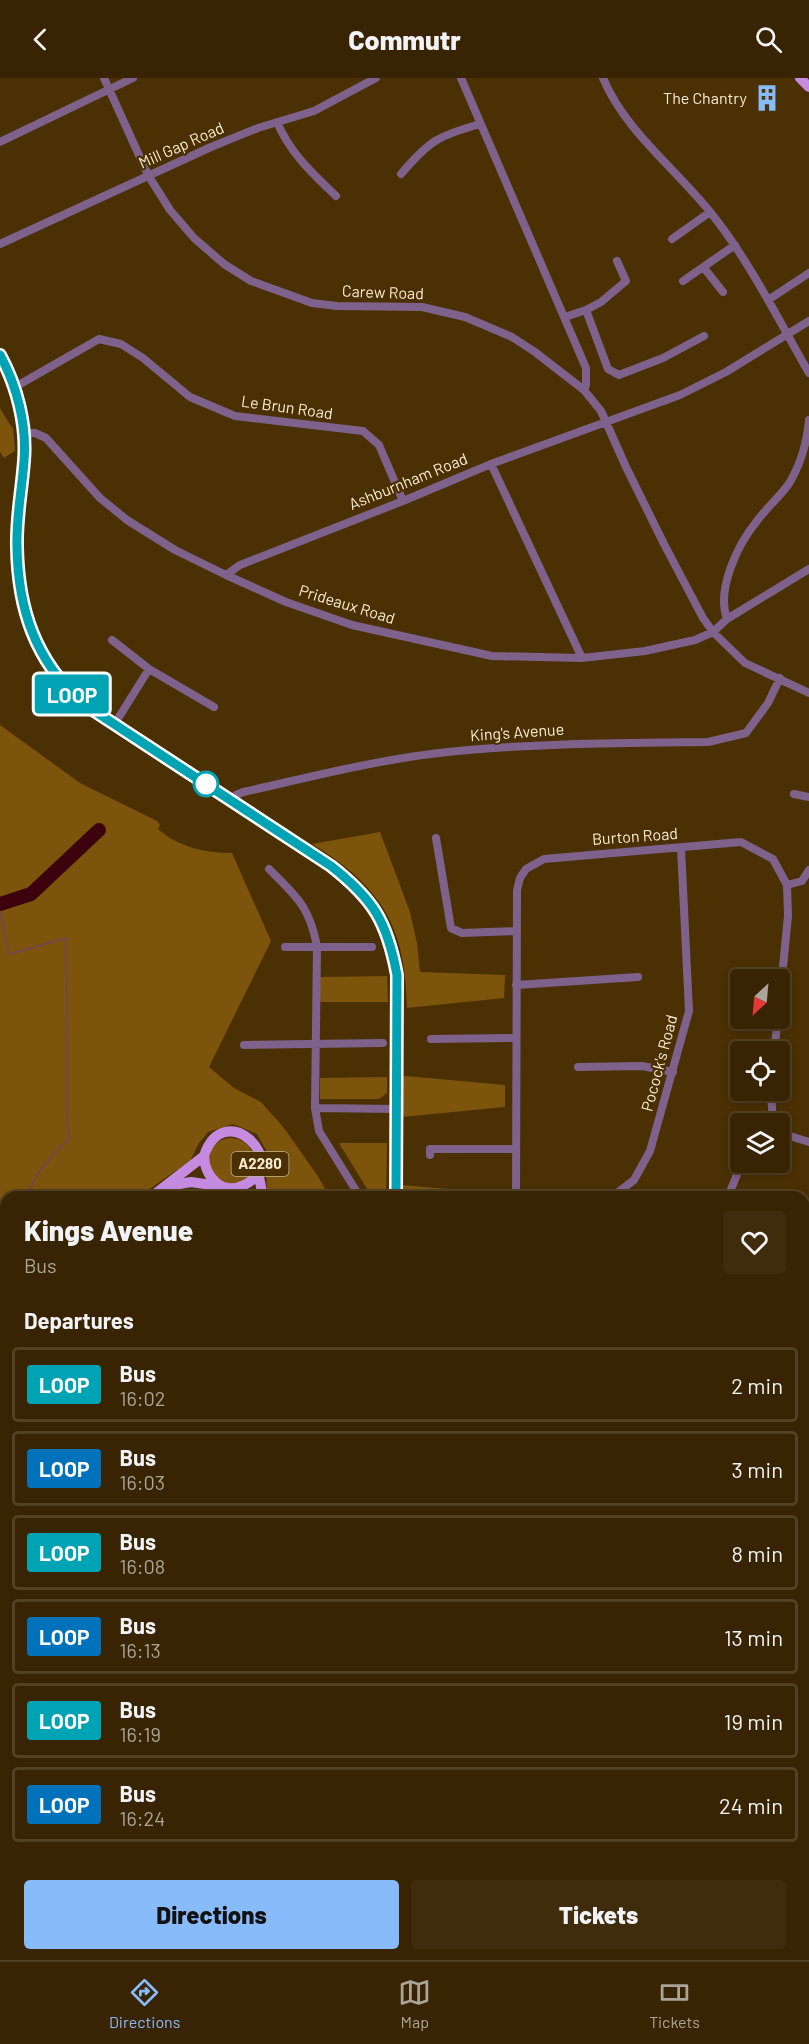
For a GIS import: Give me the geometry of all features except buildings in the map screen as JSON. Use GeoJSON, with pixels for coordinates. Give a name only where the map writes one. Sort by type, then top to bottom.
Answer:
{"type":"FeatureCollection","features":[{"type":"Feature","properties":{"kind":"main road"},"geometry":{"type":"LineString","coordinates":[[800,78],[809,87]]}},
{"type":"Feature","properties":{"kind":"main road"},"geometry":{"type":"LineString","coordinates":[[0,355],[15,387],[21,415],[25,457],[17,547],[23,604],[39,649],[65,687],[82,703],[331,866],[364,894],[379,916],[389,940],[397,975],[396,1191]]}},
{"type":"Feature","properties":{"kind":"main road","name":"A2280"},"geometry":{"type":"LineString","coordinates":[[234,1191],[214,1181],[204,1165],[207,1147],[213,1139],[231,1132],[249,1137],[256,1144],[260,1153],[258,1172],[261,1191]]}},
{"type":"Feature","properties":{"kind":"main road","name":"A2280"},"geometry":{"type":"LineString","coordinates":[[160,1191],[204,1156]]}},
{"type":"Feature","properties":{"kind":"main road","name":"A2280"},"geometry":{"type":"LineString","coordinates":[[167,1186],[191,1182],[226,1187],[247,1184],[258,1172]]}},
{"type":"Feature","properties":{"kind":"street","name":"Carew Road"},"geometry":{"type":"LineString","coordinates":[[104,78],[148,175],[170,210],[194,238],[224,264],[251,281],[312,303],[338,306],[422,307],[465,317],[520,342],[584,390],[598,405],[668,553],[713,632],[745,663],[809,693]]}},
{"type":"Feature","properties":{"kind":"street"},"geometry":{"type":"LineString","coordinates":[[0,142],[133,78]]}},
{"type":"Feature","properties":{"kind":"street","name":"Mill Gap Road"},"geometry":{"type":"LineString","coordinates":[[0,244],[210,147],[314,111],[376,78]]}},
{"type":"Feature","properties":{"kind":"street"},"geometry":{"type":"LineString","coordinates":[[461,78],[586,368],[584,390]]}},
{"type":"Feature","properties":{"kind":"street"},"geometry":{"type":"LineString","coordinates":[[603,78],[608,92],[628,120],[710,212],[735,245],[809,373]]}},
{"type":"Feature","properties":{"kind":"street"},"geometry":{"type":"LineString","coordinates":[[277,122],[296,157],[336,196]]}},
{"type":"Feature","properties":{"kind":"street"},"geometry":{"type":"LineString","coordinates":[[400,174],[433,141],[446,134],[480,124]]}},
{"type":"Feature","properties":{"kind":"street"},"geometry":{"type":"LineString","coordinates":[[672,238],[710,212]]}},
{"type":"Feature","properties":{"kind":"street"},"geometry":{"type":"LineString","coordinates":[[683,280],[735,245]]}},
{"type":"Feature","properties":{"kind":"street"},"geometry":{"type":"LineString","coordinates":[[565,317],[602,302],[626,281],[627,278],[617,261]]}},
{"type":"Feature","properties":{"kind":"street"},"geometry":{"type":"LineString","coordinates":[[704,268],[723,292]]}},
{"type":"Feature","properties":{"kind":"street"},"geometry":{"type":"LineString","coordinates":[[768,300],[809,273]]}},
{"type":"Feature","properties":{"kind":"street"},"geometry":{"type":"LineString","coordinates":[[586,310],[608,369],[619,375],[663,358],[704,336]]}},
{"type":"Feature","properties":{"kind":"street","name":"Ashburnham Road"},"geometry":{"type":"LineString","coordinates":[[226,575],[240,565],[404,501],[491,464],[680,394],[726,372],[809,321]]}},
{"type":"Feature","properties":{"kind":"street","name":"Le Brun Road"},"geometry":{"type":"LineString","coordinates":[[15,387],[99,339],[121,344],[143,358],[190,397],[235,416],[363,432],[379,445],[404,501]]}},
{"type":"Feature","properties":{"kind":"street"},"geometry":{"type":"LineString","coordinates":[[727,619],[723,608],[725,592],[737,553],[758,519],[779,497],[790,481],[805,447],[809,420]]}},
{"type":"Feature","properties":{"kind":"street","name":"Prideaux Road"},"geometry":{"type":"LineString","coordinates":[[23,433],[35,433],[46,438],[100,498],[127,520],[176,550],[286,602],[352,625],[492,656],[582,658],[645,651],[695,640],[713,632]]}},
{"type":"Feature","properties":{"kind":"street"},"geometry":{"type":"LineString","coordinates":[[491,464],[582,658]]}},
{"type":"Feature","properties":{"kind":"street"},"geometry":{"type":"LineString","coordinates":[[713,632],[727,619],[809,569]]}},
{"type":"Feature","properties":{"kind":"street"},"geometry":{"type":"LineString","coordinates":[[112,640],[149,669],[214,707]]}},
{"type":"Feature","properties":{"kind":"street"},"geometry":{"type":"LineString","coordinates":[[114,725],[149,669]]}},
{"type":"Feature","properties":{"kind":"street","name":"King's Avenue"},"geometry":{"type":"LineString","coordinates":[[232,801],[236,795],[243,792],[380,762],[448,752],[568,744],[717,740],[746,733],[768,703],[780,678]]}},
{"type":"Feature","properties":{"kind":"street"},"geometry":{"type":"LineString","coordinates":[[794,794],[809,797]]}},
{"type":"Feature","properties":{"kind":"street"},"geometry":{"type":"LineString","coordinates":[[436,838],[451,928],[462,933],[516,931]]}},
{"type":"Feature","properties":{"kind":"street","name":"Burton Road"},"geometry":{"type":"LineString","coordinates":[[516,1191],[517,890],[520,878],[534,863],[555,856],[741,842],[773,859],[787,885],[788,916],[783,969]]}},
{"type":"Feature","properties":{"kind":"street","name":"Pocock's Road"},"geometry":{"type":"LineString","coordinates":[[620,1191],[634,1180],[650,1151],[689,1011],[681,848]]}},
{"type":"Feature","properties":{"kind":"street"},"geometry":{"type":"LineString","coordinates":[[269,869],[300,899],[313,924],[317,946],[315,1108],[319,1131],[356,1191]]}},
{"type":"Feature","properties":{"kind":"street"},"geometry":{"type":"LineString","coordinates":[[787,885],[802,881],[809,870]]}},
{"type":"Feature","properties":{"kind":"street"},"geometry":{"type":"LineString","coordinates":[[285,947],[372,947]]}},
{"type":"Feature","properties":{"kind":"street"},"geometry":{"type":"LineString","coordinates":[[516,985],[638,977]]}},
{"type":"Feature","properties":{"kind":"street"},"geometry":{"type":"LineString","coordinates":[[431,1039],[516,1038]]}},
{"type":"Feature","properties":{"kind":"street"},"geometry":{"type":"LineString","coordinates":[[244,1045],[383,1043]]}},
{"type":"Feature","properties":{"kind":"street"},"geometry":{"type":"LineString","coordinates":[[579,1067],[642,1066],[673,1072]]}},
{"type":"Feature","properties":{"kind":"street"},"geometry":{"type":"LineString","coordinates":[[315,1108],[397,1109]]}},
{"type":"Feature","properties":{"kind":"street"},"geometry":{"type":"LineString","coordinates":[[790,1136],[809,1142]]}},
{"type":"Feature","properties":{"kind":"street"},"geometry":{"type":"LineString","coordinates":[[430,1155],[430,1149],[516,1149]]}},
{"type":"Feature","properties":{"kind":"street"},"geometry":{"type":"LineString","coordinates":[[732,1191],[738,1173]]}},
{"type":"Feature","properties":{"kind":"shaded area"},"geometry":{"type":"Polygon","coordinates":[[[0,408],[13,427],[15,451],[4,458],[0,452],[0,408]]]}},
{"type":"Feature","properties":{"kind":"shaded area"},"geometry":{"type":"Polygon","coordinates":[[[0,725],[80,783],[157,821],[160,825],[158,829],[183,845],[212,852],[232,853],[271,941],[209,1067],[234,1088],[261,1102],[284,1128],[326,1191],[267,1191],[266,1150],[257,1134],[233,1124],[208,1132],[199,1143],[190,1161],[147,1191],[0,1191],[0,725]]]}},
{"type":"Feature","properties":{"kind":"shaded area"},"geometry":{"type":"Polygon","coordinates":[[[380,832],[410,912],[417,943],[420,972],[505,975],[504,998],[407,1008],[401,954],[395,931],[385,911],[356,876],[312,844],[380,832]]]}},
{"type":"Feature","properties":{"kind":"shaded area"},"geometry":{"type":"Polygon","coordinates":[[[387,976],[388,1002],[320,1002],[320,977],[387,976]]]}},
{"type":"Feature","properties":{"kind":"shaded area"},"geometry":{"type":"Polygon","coordinates":[[[387,1077],[387,1093],[379,1099],[320,1099],[320,1078],[387,1077]]]}},
{"type":"Feature","properties":{"kind":"shaded area"},"geometry":{"type":"Polygon","coordinates":[[[402,1077],[505,1085],[505,1107],[402,1117],[402,1077]]]}},
{"type":"Feature","properties":{"kind":"shaded area"},"geometry":{"type":"Polygon","coordinates":[[[231,1138],[247,1145],[254,1161],[247,1177],[231,1184],[215,1177],[208,1161],[215,1145],[231,1138]]]}},
{"type":"Feature","properties":{"kind":"shaded area"},"geometry":{"type":"Polygon","coordinates":[[[339,1143],[387,1143],[386,1191],[368,1191],[339,1143]]]}},
{"type":"Feature","properties":{"kind":"shaded area"},"geometry":{"type":"Polygon","coordinates":[[[401,1185],[470,1191],[401,1191],[401,1185]]]}},
{"type":"Feature","properties":{"kind":"shaded area"},"geometry":{"type":"Polygon","coordinates":[[[197,1189],[206,1191],[174,1191],[197,1189]]]}},
{"type":"Feature","properties":{"kind":"waterway"},"geometry":{"type":"LineString","coordinates":[[0,904],[31,894],[99,830]]}},
{"type":"Feature","properties":{"kind":"waterway"},"geometry":{"type":"LineString","coordinates":[[0,910],[9,954],[66,938],[69,1138],[39,1171],[29,1191]]}},
{"type":"Feature","properties":{"kind":"bus line","name":"LOOP"},"geometry":{"type":"LineString","coordinates":[[0,355],[15,387],[21,415],[25,457],[19,503],[17,547],[23,604],[39,649],[54,673],[82,703],[331,866],[364,894],[379,916],[389,940],[397,975],[396,1191]]}},
{"type":"Feature","properties":{"kind":"place","name":"The Chantry"},"geometry":{"type":"Point","coordinates":[767,98]}}]}
